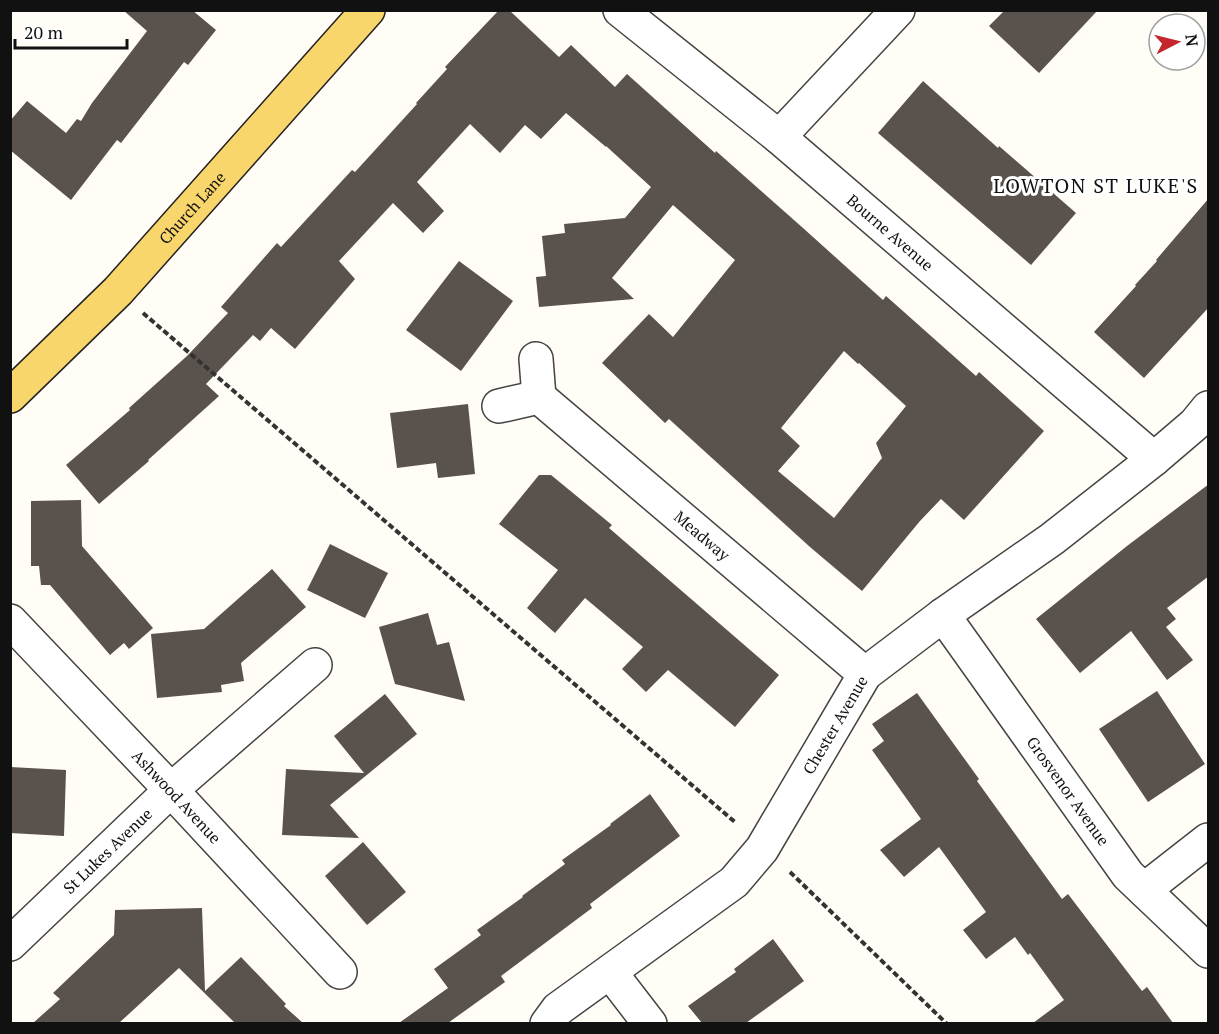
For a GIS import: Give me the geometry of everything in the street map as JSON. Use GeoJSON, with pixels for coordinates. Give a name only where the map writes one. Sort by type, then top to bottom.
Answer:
{"type":"FeatureCollection","features":[{"type":"Feature","properties":{"kind":"main road","name":"Church Lane"},"geometry":{"type":"LineString","coordinates":[[10,396],[118,291],[368,10]]}},
{"type":"Feature","properties":{"kind":"street","name":"Bourne Avenue"},"geometry":{"type":"LineString","coordinates":[[620,10],[779,136],[1154,459]]}},
{"type":"Feature","properties":{"kind":"street"},"geometry":{"type":"LineString","coordinates":[[779,136],[898,10]]}},
{"type":"Feature","properties":{"kind":"street"},"geometry":{"type":"LineString","coordinates":[[499,406],[539,398],[536,360]]}},
{"type":"Feature","properties":{"kind":"street","name":"Meadway"},"geometry":{"type":"LineString","coordinates":[[539,398],[865,674]]}},
{"type":"Feature","properties":{"kind":"street","name":"Chester Avenue"},"geometry":{"type":"LineString","coordinates":[[547,1023],[558,1009],[734,882],[762,849],[865,674],[943,615],[1052,539],[1154,459],[1195,424],[1209,408]]}},
{"type":"Feature","properties":{"kind":"street","name":"Grosvenor Avenue"},"geometry":{"type":"LineString","coordinates":[[943,615],[1128,875],[1209,951]]}},
{"type":"Feature","properties":{"kind":"street","name":"Ashwood Avenue"},"geometry":{"type":"LineString","coordinates":[[10,621],[340,972]]}},
{"type":"Feature","properties":{"kind":"street","name":"St Lukes Avenue"},"geometry":{"type":"LineString","coordinates":[[10,944],[171,790],[315,665]]}},
{"type":"Feature","properties":{"kind":"street"},"geometry":{"type":"LineString","coordinates":[[1144,890],[1209,840]]}},
{"type":"Feature","properties":{"kind":"street"},"geometry":{"type":"LineString","coordinates":[[610,972],[650,1023]]}},
{"type":"Feature","properties":{"kind":"path"},"geometry":{"type":"LineString","coordinates":[[118,291],[729,816],[947,1023]]}},
{"type":"Feature","properties":{"kind":"building"},"geometry":{"type":"Polygon","coordinates":[[[123,10],[192,10],[216,30],[188,65],[184,62],[121,143],[117,140],[71,200],[10,150],[10,121],[27,101],[66,133],[77,119],[81,121],[147,31],[123,10]]]}},
{"type":"Feature","properties":{"kind":"building"},"geometry":{"type":"Polygon","coordinates":[[[499,10],[509,10],[559,57],[571,45],[615,87],[627,74],[883,300],[886,296],[976,376],[979,372],[1044,431],[964,520],[941,499],[862,591],[669,419],[665,423],[602,363],[649,314],[673,337],[735,260],[673,205],[612,278],[634,299],[539,307],[536,277],[546,276],[542,236],[565,233],[564,224],[625,218],[651,187],[566,113],[541,139],[525,125],[500,153],[470,124],[417,182],[444,211],[423,233],[393,203],[339,261],[355,279],[295,349],[271,328],[260,341],[253,335],[206,384],[219,396],[99,504],[66,465],[130,410],[129,408],[187,356],[228,313],[221,307],[277,243],[281,247],[352,170],[355,172],[447,69],[445,67],[499,10]],[[844,351],[781,428],[800,446],[778,471],[834,518],[882,458],[876,443],[906,406],[844,351]]]}},
{"type":"Feature","properties":{"kind":"building"},"geometry":{"type":"Polygon","coordinates":[[[1005,10],[1098,10],[1039,73],[989,26],[1005,10]]]}},
{"type":"Feature","properties":{"kind":"building"},"geometry":{"type":"Polygon","coordinates":[[[923,81],[1076,213],[1031,265],[878,133],[923,81]]]}},
{"type":"Feature","properties":{"kind":"building"},"geometry":{"type":"Polygon","coordinates":[[[1209,198],[1209,307],[1144,378],[1094,332],[1136,286],[1209,198]]]}},
{"type":"Feature","properties":{"kind":"building"},"geometry":{"type":"Polygon","coordinates":[[[459,261],[513,301],[461,371],[406,330],[459,261]]]}},
{"type":"Feature","properties":{"kind":"building"},"geometry":{"type":"Polygon","coordinates":[[[468,404],[475,474],[438,478],[436,463],[397,468],[390,413],[468,404]]]}},
{"type":"Feature","properties":{"kind":"building"},"geometry":{"type":"Polygon","coordinates":[[[539,475],[551,475],[612,525],[609,528],[779,675],[735,727],[668,670],[646,692],[622,669],[643,647],[585,598],[555,633],[527,608],[558,570],[499,524],[539,475]]]}},
{"type":"Feature","properties":{"kind":"building"},"geometry":{"type":"Polygon","coordinates":[[[1209,484],[1209,576],[1167,608],[1176,619],[1166,627],[1193,660],[1167,680],[1131,631],[1080,673],[1036,619],[1209,484]]]}},
{"type":"Feature","properties":{"kind":"building"},"geometry":{"type":"Polygon","coordinates":[[[81,500],[82,546],[153,628],[129,649],[124,643],[110,655],[50,585],[41,585],[39,566],[31,566],[31,501],[81,500]]]}},
{"type":"Feature","properties":{"kind":"building"},"geometry":{"type":"Polygon","coordinates":[[[330,544],[388,573],[365,618],[307,590],[330,544]]]}},
{"type":"Feature","properties":{"kind":"building"},"geometry":{"type":"Polygon","coordinates":[[[272,569],[306,607],[241,663],[244,681],[221,685],[222,692],[157,698],[151,634],[204,629],[272,569]]]}},
{"type":"Feature","properties":{"kind":"building"},"geometry":{"type":"Polygon","coordinates":[[[428,613],[437,645],[449,642],[465,701],[395,684],[379,627],[428,613]]]}},
{"type":"Feature","properties":{"kind":"building"},"geometry":{"type":"Polygon","coordinates":[[[1157,691],[1205,764],[1148,802],[1099,729],[1157,691]]]}},
{"type":"Feature","properties":{"kind":"building"},"geometry":{"type":"Polygon","coordinates":[[[917,693],[1062,899],[1068,894],[1142,991],[1147,987],[1173,1023],[1033,1023],[1064,1000],[1030,953],[1028,955],[1015,937],[986,959],[963,930],[986,912],[939,847],[904,877],[880,850],[921,819],[872,750],[884,741],[872,724],[917,693]]]}},
{"type":"Feature","properties":{"kind":"building"},"geometry":{"type":"Polygon","coordinates":[[[385,694],[417,734],[330,805],[359,838],[282,835],[286,769],[364,773],[334,736],[385,694]]]}},
{"type":"Feature","properties":{"kind":"building"},"geometry":{"type":"Polygon","coordinates":[[[10,767],[66,770],[64,836],[10,833],[10,767]]]}},
{"type":"Feature","properties":{"kind":"building"},"geometry":{"type":"Polygon","coordinates":[[[650,794],[680,836],[590,904],[592,908],[501,976],[505,982],[448,1023],[399,1023],[448,988],[434,969],[481,935],[477,930],[565,864],[562,860],[650,794]]]}},
{"type":"Feature","properties":{"kind":"building"},"geometry":{"type":"Polygon","coordinates":[[[363,842],[406,892],[367,925],[325,876],[363,842]]]}},
{"type":"Feature","properties":{"kind":"building"},"geometry":{"type":"Polygon","coordinates":[[[202,908],[205,991],[241,957],[286,1004],[284,1006],[303,1023],[235,1023],[179,968],[119,1023],[33,1023],[60,999],[53,993],[114,935],[115,910],[202,908]]]}},
{"type":"Feature","properties":{"kind":"building"},"geometry":{"type":"Polygon","coordinates":[[[773,939],[804,981],[746,1023],[702,1023],[688,1006],[736,972],[734,969],[773,939]]]}},
{"type":"Feature","properties":{"kind":"district","name":"LOWTON ST LUKE'S"},"geometry":{"type":"Point","coordinates":[1096,185]}}]}
